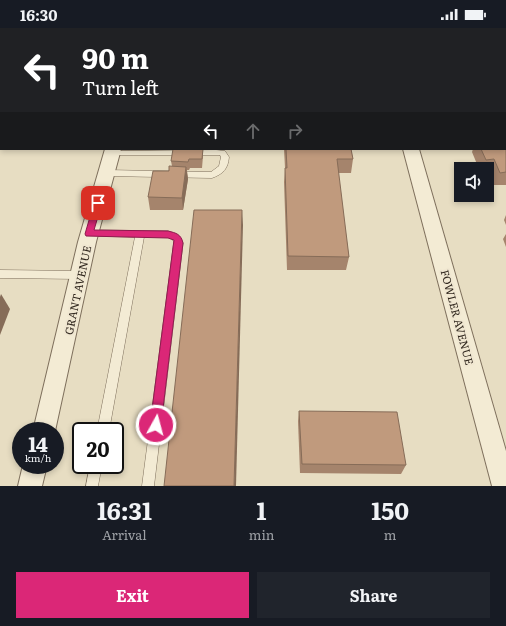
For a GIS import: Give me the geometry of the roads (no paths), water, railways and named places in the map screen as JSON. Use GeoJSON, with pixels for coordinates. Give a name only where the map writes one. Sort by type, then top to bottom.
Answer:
{"type":"FeatureCollection","features":[{"type":"Feature","properties":{"kind":"street","name":"FOWLER AVENUE"},"geometry":{"type":"LineString","coordinates":[[411,150],[504,486]]}},
{"type":"Feature","properties":{"kind":"street","name":"GRANT AVENUE"},"geometry":{"type":"LineString","coordinates":[[46,422],[89,234],[112,151]]}},
{"type":"Feature","properties":{"kind":"street"},"geometry":{"type":"LineString","coordinates":[[30,486],[33,474]]}},
{"type":"Feature","properties":{"kind":"lane"},"geometry":{"type":"LineString","coordinates":[[67,28],[117,28]]}},
{"type":"Feature","properties":{"kind":"lane"},"geometry":{"type":"LineString","coordinates":[[106,173],[212,174],[220,172],[224,168],[225,157],[222,153],[216,152],[112,151]]}},
{"type":"Feature","properties":{"kind":"lane"},"geometry":{"type":"LineString","coordinates":[[89,234],[168,234],[178,239],[179,243],[148,486]]}},
{"type":"Feature","properties":{"kind":"lane"},"geometry":{"type":"LineString","coordinates":[[105,422],[140,234]]}},
{"type":"Feature","properties":{"kind":"lane"},"geometry":{"type":"LineString","coordinates":[[0,274],[80,276]]}},
{"type":"Feature","properties":{"kind":"lane"},"geometry":{"type":"LineString","coordinates":[[92,486],[94,474]]}}]}
